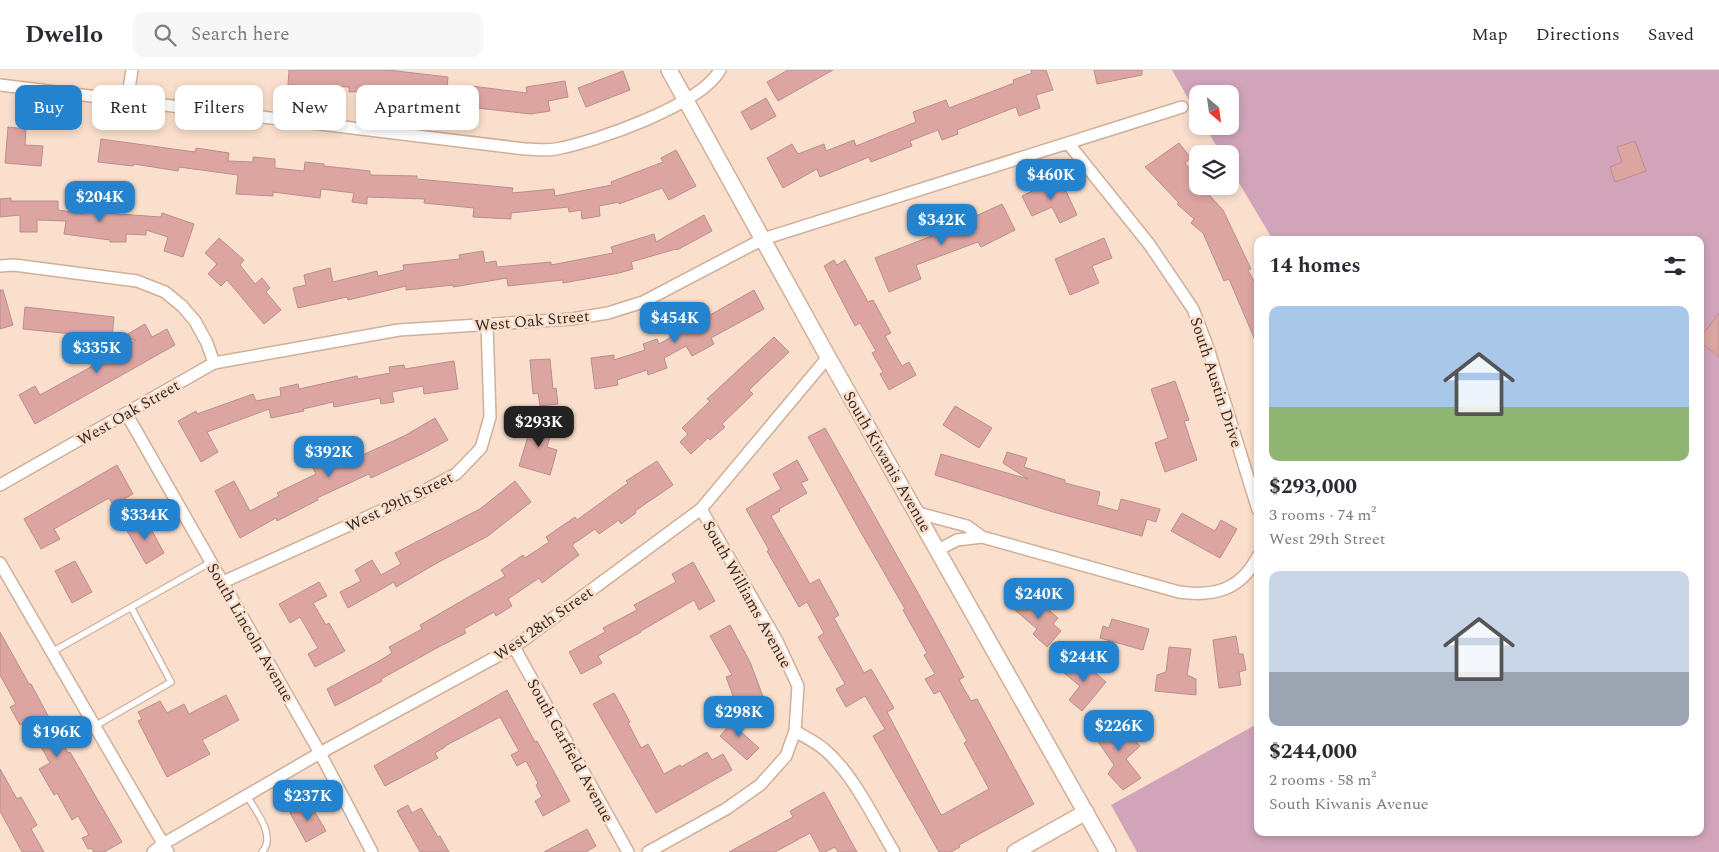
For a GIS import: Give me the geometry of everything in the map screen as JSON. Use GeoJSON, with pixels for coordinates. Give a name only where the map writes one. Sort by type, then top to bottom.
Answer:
{"type":"FeatureCollection","features":[{"type":"Feature","properties":{"kind":"main road","name":"South Kiwanis Avenue"},"geometry":{"type":"LineString","coordinates":[[669,70],[1108,852]]}},
{"type":"Feature","properties":{"kind":"main road"},"geometry":{"type":"LineString","coordinates":[[1014,852],[1086,812]]}},
{"type":"Feature","properties":{"kind":"street"},"geometry":{"type":"LineString","coordinates":[[130,85],[132,70]]}},
{"type":"Feature","properties":{"kind":"street"},"geometry":{"type":"LineString","coordinates":[[165,105],[524,149],[554,149],[623,129],[686,101],[716,77],[720,70]]}},
{"type":"Feature","properties":{"kind":"street"},"geometry":{"type":"LineString","coordinates":[[0,85],[92,96]]}},
{"type":"Feature","properties":{"kind":"street","name":"West Oak Street"},"geometry":{"type":"LineString","coordinates":[[0,485],[214,363],[399,330],[572,319],[608,312],[643,302],[763,239],[1182,107]]}},
{"type":"Feature","properties":{"kind":"street","name":"South Austin Drive"},"geometry":{"type":"LineString","coordinates":[[1068,143],[1149,244],[1193,309],[1208,348],[1254,497]]}},
{"type":"Feature","properties":{"kind":"street"},"geometry":{"type":"LineString","coordinates":[[0,266],[14,265],[137,281],[165,292],[182,306],[195,321],[207,343],[214,363]]}},
{"type":"Feature","properties":{"kind":"street","name":"West 29th Street"},"geometry":{"type":"LineString","coordinates":[[223,582],[416,495],[456,474],[481,448],[490,417],[487,324]]}},
{"type":"Feature","properties":{"kind":"street","name":"West 28th Street"},"geometry":{"type":"LineString","coordinates":[[153,852],[166,848],[247,796],[320,753],[514,647],[701,509],[828,356]]}},
{"type":"Feature","properties":{"kind":"street","name":"South Lincoln Avenue"},"geometry":{"type":"LineString","coordinates":[[126,413],[320,753],[372,852]]}},
{"type":"Feature","properties":{"kind":"street","name":"South Williams Avenue"},"geometry":{"type":"LineString","coordinates":[[648,852],[726,809],[760,785],[786,756],[795,731],[798,686],[776,641],[701,509]]}},
{"type":"Feature","properties":{"kind":"street"},"geometry":{"type":"LineString","coordinates":[[918,513],[967,526],[982,537],[1178,592],[1198,595],[1219,591],[1239,583],[1254,563]]}},
{"type":"Feature","properties":{"kind":"street"},"geometry":{"type":"LineString","coordinates":[[938,550],[957,540],[982,537]]}},
{"type":"Feature","properties":{"kind":"street"},"geometry":{"type":"LineString","coordinates":[[0,563],[166,848]]}},
{"type":"Feature","properties":{"kind":"street","name":"South Garfield Avenue"},"geometry":{"type":"LineString","coordinates":[[514,647],[628,852]]}},
{"type":"Feature","properties":{"kind":"street"},"geometry":{"type":"LineString","coordinates":[[795,731],[824,749],[840,766],[894,852]]}},
{"type":"Feature","properties":{"kind":"lane"},"geometry":{"type":"LineString","coordinates":[[52,652],[211,562]]}},
{"type":"Feature","properties":{"kind":"lane"},"geometry":{"type":"LineString","coordinates":[[94,726],[172,682],[131,607]]}},
{"type":"Feature","properties":{"kind":"lane"},"geometry":{"type":"LineString","coordinates":[[247,796],[264,826],[268,838],[266,848],[262,852]]}},
{"type":"Feature","properties":{"kind":"shaded area"},"geometry":{"type":"Polygon","coordinates":[[[1172,70],[1719,70],[1719,852],[1137,852],[1111,805],[1254,726],[1254,836],[1704,836],[1704,236],[1271,236],[1239,183],[1239,145],[1216,145],[1210,135],[1239,135],[1239,85],[1189,85],[1189,100],[1172,70]]]}},
{"type":"Feature","properties":{"kind":"building"},"geometry":{"type":"Polygon","coordinates":[[[289,70],[388,70],[448,77],[447,85],[356,85],[356,92],[349,92],[349,87],[346,87],[346,85],[288,85],[289,70]]]}},
{"type":"Feature","properties":{"kind":"building"},"geometry":{"type":"Polygon","coordinates":[[[788,70],[833,70],[778,101],[767,82],[788,70]]]}},
{"type":"Feature","properties":{"kind":"building"},"geometry":{"type":"Polygon","coordinates":[[[1031,70],[1046,70],[1053,90],[1036,95],[1040,108],[1019,116],[1016,107],[957,130],[958,134],[942,140],[938,130],[910,141],[912,146],[871,162],[869,157],[820,177],[817,169],[783,188],[767,158],[792,144],[798,154],[824,144],[826,151],[854,140],[856,146],[916,122],[913,112],[946,100],[949,108],[1014,83],[1013,80],[1032,73],[1031,70]]]}},
{"type":"Feature","properties":{"kind":"building"},"geometry":{"type":"Polygon","coordinates":[[[1094,70],[1142,70],[1142,75],[1097,84],[1094,70]]]}},
{"type":"Feature","properties":{"kind":"building"},"geometry":{"type":"Polygon","coordinates":[[[623,71],[630,90],[586,107],[578,88],[623,71]]]}},
{"type":"Feature","properties":{"kind":"building"},"geometry":{"type":"Polygon","coordinates":[[[565,81],[568,97],[548,101],[550,111],[531,114],[479,108],[479,87],[527,93],[526,87],[565,81]]]}},
{"type":"Feature","properties":{"kind":"building"},"geometry":{"type":"Polygon","coordinates":[[[766,98],[776,116],[751,130],[741,112],[766,98]]]}},
{"type":"Feature","properties":{"kind":"building"},"geometry":{"type":"Polygon","coordinates":[[[8,127],[15,128],[15,130],[26,130],[25,145],[43,146],[41,166],[5,163],[8,127]]]}},
{"type":"Feature","properties":{"kind":"building"},"geometry":{"type":"Polygon","coordinates":[[[101,139],[195,152],[196,148],[229,153],[228,161],[253,162],[253,157],[275,159],[275,168],[304,171],[305,162],[370,171],[370,175],[417,176],[417,179],[513,188],[512,193],[554,189],[555,196],[612,185],[611,182],[663,162],[661,158],[676,150],[696,186],[669,200],[662,188],[619,204],[619,202],[599,206],[600,216],[582,219],[581,210],[569,212],[568,207],[511,213],[511,219],[473,217],[474,208],[424,203],[425,199],[367,197],[367,204],[352,202],[354,193],[321,189],[320,198],[273,192],[273,196],[236,194],[238,175],[179,167],[178,171],[134,164],[133,166],[98,162],[101,139]]]}},
{"type":"Feature","properties":{"kind":"building"},"geometry":{"type":"Polygon","coordinates":[[[1635,141],[1646,171],[1615,182],[1610,167],[1622,162],[1617,147],[1635,141]]]}},
{"type":"Feature","properties":{"kind":"building"},"geometry":{"type":"Polygon","coordinates":[[[1179,143],[1189,156],[1189,160],[1185,163],[1189,168],[1189,195],[1209,195],[1223,210],[1251,269],[1248,270],[1254,281],[1254,338],[1229,279],[1224,281],[1203,233],[1191,223],[1194,219],[1177,204],[1179,203],[1145,167],[1179,143]]]}},
{"type":"Feature","properties":{"kind":"building"},"geometry":{"type":"Polygon","coordinates":[[[1060,178],[1077,215],[1060,223],[1052,207],[1032,216],[1022,196],[1060,178]]]}},
{"type":"Feature","properties":{"kind":"building"},"geometry":{"type":"Polygon","coordinates":[[[11,198],[11,201],[58,201],[58,210],[84,214],[85,207],[105,209],[105,213],[161,217],[162,213],[194,224],[183,257],[164,251],[168,237],[146,230],[146,235],[126,234],[126,242],[110,242],[110,240],[64,234],[66,221],[37,220],[37,232],[20,232],[20,215],[0,217],[0,199],[11,198]]]}},
{"type":"Feature","properties":{"kind":"building"},"geometry":{"type":"Polygon","coordinates":[[[1002,204],[1015,230],[981,247],[978,242],[916,265],[921,279],[889,292],[875,258],[968,222],[967,220],[1002,204]]]}},
{"type":"Feature","properties":{"kind":"building"},"geometry":{"type":"Polygon","coordinates":[[[704,215],[712,231],[677,250],[631,262],[633,269],[563,283],[563,280],[508,286],[507,278],[453,287],[453,285],[406,290],[406,286],[348,300],[347,297],[298,308],[293,288],[306,285],[304,275],[330,268],[333,282],[377,271],[378,276],[404,270],[403,265],[460,259],[459,255],[483,251],[485,263],[496,261],[497,267],[551,262],[551,265],[613,253],[611,247],[654,234],[656,242],[704,215]]]}},
{"type":"Feature","properties":{"kind":"building"},"geometry":{"type":"Polygon","coordinates":[[[219,238],[244,260],[240,265],[255,284],[262,278],[270,288],[266,292],[281,310],[264,324],[227,280],[221,286],[208,274],[217,264],[205,253],[219,238]]]}},
{"type":"Feature","properties":{"kind":"building"},"geometry":{"type":"Polygon","coordinates":[[[1104,238],[1112,258],[1092,266],[1099,283],[1070,295],[1055,259],[1104,238]]]}},
{"type":"Feature","properties":{"kind":"building"},"geometry":{"type":"Polygon","coordinates":[[[834,260],[837,265],[845,260],[868,302],[873,300],[891,333],[885,336],[902,366],[909,362],[916,375],[889,390],[880,374],[883,372],[872,353],[876,351],[860,323],[855,326],[824,266],[834,260]]]}},
{"type":"Feature","properties":{"kind":"building"},"geometry":{"type":"Polygon","coordinates":[[[0,290],[3,290],[13,325],[0,329],[0,290]]]}},
{"type":"Feature","properties":{"kind":"building"},"geometry":{"type":"Polygon","coordinates":[[[754,290],[764,309],[711,338],[714,344],[692,356],[686,346],[664,358],[667,368],[648,375],[647,370],[617,380],[618,385],[595,389],[591,358],[614,355],[614,360],[645,350],[643,344],[657,339],[659,344],[754,290]]]}},
{"type":"Feature","properties":{"kind":"building"},"geometry":{"type":"Polygon","coordinates":[[[25,307],[114,317],[112,338],[23,329],[25,307]]]}},
{"type":"Feature","properties":{"kind":"building"},"geometry":{"type":"Polygon","coordinates":[[[1719,313],[1719,357],[1704,345],[1704,333],[1719,313]]]}},
{"type":"Feature","properties":{"kind":"building"},"geometry":{"type":"Polygon","coordinates":[[[145,324],[152,337],[167,329],[175,345],[35,424],[19,395],[35,386],[40,395],[89,368],[136,340],[119,339],[145,324]]]}},
{"type":"Feature","properties":{"kind":"building"},"geometry":{"type":"Polygon","coordinates":[[[774,337],[789,352],[749,390],[753,394],[722,424],[725,427],[710,440],[708,438],[691,454],[680,442],[688,434],[682,428],[710,401],[707,399],[774,337]]]}},
{"type":"Feature","properties":{"kind":"building"},"geometry":{"type":"Polygon","coordinates":[[[550,359],[553,389],[556,388],[558,404],[540,406],[538,393],[533,394],[530,360],[550,359]]]}},
{"type":"Feature","properties":{"kind":"building"},"geometry":{"type":"Polygon","coordinates":[[[454,361],[458,389],[424,394],[423,386],[392,392],[394,402],[381,404],[380,398],[334,407],[333,402],[271,418],[269,409],[207,432],[218,452],[201,462],[178,421],[196,411],[197,414],[253,394],[256,401],[281,396],[280,388],[298,384],[299,389],[357,376],[358,379],[390,373],[389,367],[404,365],[405,369],[454,361]]]}},
{"type":"Feature","properties":{"kind":"building"},"geometry":{"type":"Polygon","coordinates":[[[1175,381],[1189,420],[1184,421],[1197,460],[1165,472],[1155,443],[1168,438],[1151,389],[1175,381]]]}},
{"type":"Feature","properties":{"kind":"building"},"geometry":{"type":"Polygon","coordinates":[[[955,406],[992,428],[979,448],[943,425],[955,406]]]}},
{"type":"Feature","properties":{"kind":"building"},"geometry":{"type":"Polygon","coordinates":[[[534,417],[554,423],[547,447],[557,450],[550,475],[519,466],[534,417]]]}},
{"type":"Feature","properties":{"kind":"building"},"geometry":{"type":"Polygon","coordinates":[[[435,418],[448,440],[371,478],[369,474],[317,498],[318,500],[277,521],[276,518],[240,538],[215,491],[234,481],[250,511],[279,496],[277,493],[316,474],[313,468],[329,460],[327,454],[347,445],[354,459],[404,436],[435,418]]]}},
{"type":"Feature","properties":{"kind":"building"},"geometry":{"type":"Polygon","coordinates":[[[825,428],[964,677],[959,680],[971,701],[977,699],[1034,804],[959,845],[960,847],[951,852],[939,852],[873,736],[885,729],[865,696],[846,707],[836,689],[845,684],[818,637],[824,633],[807,602],[799,607],[767,551],[769,550],[746,509],[781,489],[773,474],[797,460],[808,480],[801,483],[807,493],[779,509],[780,511],[771,516],[810,584],[819,579],[839,615],[834,618],[864,673],[871,669],[894,708],[887,712],[940,813],[942,815],[989,789],[964,743],[967,741],[940,691],[934,694],[925,679],[935,674],[924,655],[927,653],[903,610],[905,609],[808,437],[825,428]]]}},
{"type":"Feature","properties":{"kind":"building"},"geometry":{"type":"Polygon","coordinates":[[[1007,452],[1027,458],[1024,467],[1065,480],[1065,483],[1100,492],[1097,505],[1118,511],[1121,499],[1160,509],[1156,522],[1147,519],[1142,536],[1053,512],[935,475],[941,454],[1028,479],[1003,463],[1007,452]]]}},
{"type":"Feature","properties":{"kind":"building"},"geometry":{"type":"Polygon","coordinates":[[[657,461],[673,485],[635,511],[636,513],[621,524],[619,520],[599,534],[595,529],[572,545],[579,555],[542,583],[539,578],[508,599],[512,606],[496,616],[494,612],[464,629],[466,633],[335,706],[327,689],[392,653],[389,647],[422,629],[420,625],[505,576],[501,570],[523,555],[525,558],[549,542],[546,537],[575,517],[577,520],[628,483],[626,481],[657,461]]]}},
{"type":"Feature","properties":{"kind":"building"},"geometry":{"type":"Polygon","coordinates":[[[117,465],[133,494],[113,505],[109,498],[54,529],[60,539],[41,549],[24,519],[117,465]]]}},
{"type":"Feature","properties":{"kind":"building"},"geometry":{"type":"Polygon","coordinates":[[[515,481],[531,502],[488,536],[396,587],[394,582],[348,608],[340,592],[361,581],[355,570],[372,560],[381,575],[401,564],[395,553],[480,509],[515,481]]]}},
{"type":"Feature","properties":{"kind":"building"},"geometry":{"type":"Polygon","coordinates":[[[1182,513],[1215,531],[1221,520],[1237,529],[1220,558],[1171,531],[1182,513]]]}},
{"type":"Feature","properties":{"kind":"building"},"geometry":{"type":"Polygon","coordinates":[[[145,518],[164,553],[146,564],[126,529],[145,518]]]}},
{"type":"Feature","properties":{"kind":"building"},"geometry":{"type":"Polygon","coordinates":[[[75,561],[92,592],[72,603],[55,571],[75,561]]]}},
{"type":"Feature","properties":{"kind":"building"},"geometry":{"type":"Polygon","coordinates":[[[693,562],[715,601],[699,610],[694,600],[598,656],[602,663],[581,674],[569,652],[605,632],[603,628],[637,610],[634,605],[676,582],[672,574],[693,562]]]}},
{"type":"Feature","properties":{"kind":"building"},"geometry":{"type":"Polygon","coordinates":[[[319,582],[327,596],[313,603],[326,625],[329,623],[345,651],[315,667],[308,654],[318,648],[300,617],[290,623],[279,604],[319,582]]]}},
{"type":"Feature","properties":{"kind":"building"},"geometry":{"type":"Polygon","coordinates":[[[1030,594],[1058,618],[1053,624],[1061,631],[1047,647],[1033,634],[1037,629],[1015,610],[1030,594]]]}},
{"type":"Feature","properties":{"kind":"building"},"geometry":{"type":"Polygon","coordinates":[[[1112,619],[1149,629],[1143,650],[1100,638],[1103,626],[1109,628],[1112,619]]]}},
{"type":"Feature","properties":{"kind":"building"},"geometry":{"type":"Polygon","coordinates":[[[730,625],[750,662],[764,699],[738,709],[726,677],[732,675],[710,636],[730,625]]]}},
{"type":"Feature","properties":{"kind":"building"},"geometry":{"type":"Polygon","coordinates":[[[0,632],[29,684],[31,684],[68,753],[70,752],[122,842],[104,852],[94,852],[91,848],[88,849],[82,838],[89,835],[78,816],[72,820],[57,793],[54,795],[39,769],[50,763],[27,721],[20,725],[10,707],[16,704],[0,675],[0,632]]]}},
{"type":"Feature","properties":{"kind":"building"},"geometry":{"type":"Polygon","coordinates":[[[1236,636],[1239,654],[1243,654],[1246,670],[1239,672],[1241,685],[1219,688],[1213,640],[1236,636]]]}},
{"type":"Feature","properties":{"kind":"building"},"geometry":{"type":"Polygon","coordinates":[[[1169,647],[1191,649],[1187,675],[1196,679],[1196,695],[1155,691],[1157,675],[1166,672],[1169,647]]]}},
{"type":"Feature","properties":{"kind":"building"},"geometry":{"type":"Polygon","coordinates":[[[1077,657],[1106,682],[1082,711],[1069,700],[1080,686],[1064,673],[1077,657]]]}},
{"type":"Feature","properties":{"kind":"building"},"geometry":{"type":"Polygon","coordinates":[[[507,690],[570,801],[543,816],[535,801],[542,797],[536,785],[538,783],[526,761],[517,766],[511,755],[519,751],[500,717],[445,746],[435,753],[438,758],[385,786],[374,766],[507,690]]]}},
{"type":"Feature","properties":{"kind":"building"},"geometry":{"type":"Polygon","coordinates":[[[614,693],[630,722],[628,723],[641,748],[648,744],[664,774],[680,765],[681,767],[707,752],[712,760],[723,754],[732,770],[656,813],[593,704],[614,693]]]}},
{"type":"Feature","properties":{"kind":"building"},"geometry":{"type":"Polygon","coordinates":[[[226,695],[239,720],[202,740],[210,754],[167,777],[138,721],[142,719],[138,712],[160,701],[167,713],[184,704],[189,714],[226,695]]]}},
{"type":"Feature","properties":{"kind":"building"},"geometry":{"type":"Polygon","coordinates":[[[740,713],[749,721],[740,731],[759,748],[747,760],[720,736],[740,713]]]}},
{"type":"Feature","properties":{"kind":"building"},"geometry":{"type":"Polygon","coordinates":[[[1116,717],[1140,746],[1126,759],[1141,778],[1123,790],[1108,774],[1114,765],[1093,734],[1116,717]]]}},
{"type":"Feature","properties":{"kind":"building"},"geometry":{"type":"Polygon","coordinates":[[[0,769],[17,799],[21,797],[37,825],[31,829],[44,852],[22,852],[0,811],[0,769]]]}},
{"type":"Feature","properties":{"kind":"building"},"geometry":{"type":"Polygon","coordinates":[[[824,792],[857,852],[838,852],[835,847],[825,852],[820,852],[810,833],[775,852],[729,852],[793,817],[790,811],[824,792]]]}},
{"type":"Feature","properties":{"kind":"building"},"geometry":{"type":"Polygon","coordinates":[[[309,802],[326,831],[306,842],[290,813],[309,802]]]}},
{"type":"Feature","properties":{"kind":"building"},"geometry":{"type":"Polygon","coordinates":[[[408,805],[412,813],[421,808],[449,852],[420,852],[397,811],[408,805]]]}},
{"type":"Feature","properties":{"kind":"building"},"geometry":{"type":"Polygon","coordinates":[[[587,829],[596,846],[586,852],[544,852],[587,829]]]}}]}
